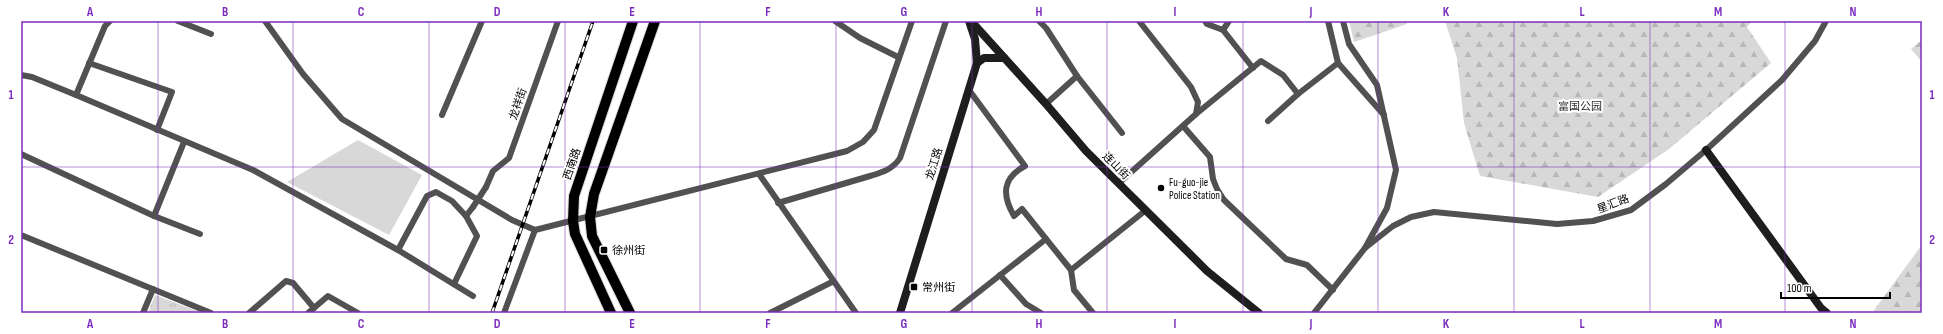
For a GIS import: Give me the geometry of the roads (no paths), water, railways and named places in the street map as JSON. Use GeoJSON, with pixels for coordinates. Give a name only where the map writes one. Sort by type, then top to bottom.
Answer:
{"type":"FeatureCollection","features":[{"type":"Feature","properties":{"kind":"main road","name":"西南路"},"geometry":{"type":"LineString","coordinates":[[611,313],[575,234],[573,220],[574,196],[633,21]]}},
{"type":"Feature","properties":{"kind":"main road"},"geometry":{"type":"LineString","coordinates":[[630,313],[592,236],[590,217],[594,194],[655,21]]}},
{"type":"Feature","properties":{"kind":"street"},"geometry":{"type":"LineString","coordinates":[[76,95],[105,26],[110,21]]}},
{"type":"Feature","properties":{"kind":"street"},"geometry":{"type":"LineString","coordinates":[[178,21],[211,34]]}},
{"type":"Feature","properties":{"kind":"street"},"geometry":{"type":"LineString","coordinates":[[265,21],[303,74],[342,119],[512,220],[535,230],[847,151],[863,142],[874,130],[898,57],[912,21]]}},
{"type":"Feature","properties":{"kind":"street"},"geometry":{"type":"LineString","coordinates":[[442,115],[482,21]]}},
{"type":"Feature","properties":{"kind":"street","name":"龙祥街"},"geometry":{"type":"LineString","coordinates":[[466,216],[486,187],[493,171],[510,158],[558,21]]}},
{"type":"Feature","properties":{"kind":"street"},"geometry":{"type":"LineString","coordinates":[[834,21],[860,38],[898,57]]}},
{"type":"Feature","properties":{"kind":"street"},"geometry":{"type":"LineString","coordinates":[[778,203],[886,171],[896,164],[900,158],[946,21]]}},
{"type":"Feature","properties":{"kind":"street","name":"连山街"},"geometry":{"type":"LineString","coordinates":[[970,21],[1046,104],[1086,151],[1207,271],[1258,313]]}},
{"type":"Feature","properties":{"kind":"street","name":"龙江路"},"geometry":{"type":"LineString","coordinates":[[900,313],[977,63],[975,40],[970,21]]}},
{"type":"Feature","properties":{"kind":"street"},"geometry":{"type":"LineString","coordinates":[[1039,21],[1046,28],[1077,76],[1122,133]]}},
{"type":"Feature","properties":{"kind":"street"},"geometry":{"type":"LineString","coordinates":[[1139,21],[1191,87],[1198,102],[1196,114]]}},
{"type":"Feature","properties":{"kind":"street"},"geometry":{"type":"LineString","coordinates":[[1205,21],[1207,24],[1223,30],[1252,68]]}},
{"type":"Feature","properties":{"kind":"street"},"geometry":{"type":"LineString","coordinates":[[1223,30],[1229,21]]}},
{"type":"Feature","properties":{"kind":"street"},"geometry":{"type":"LineString","coordinates":[[1328,21],[1338,63],[1385,116]]}},
{"type":"Feature","properties":{"kind":"street"},"geometry":{"type":"LineString","coordinates":[[1314,313],[1366,248],[1387,208],[1396,170],[1377,85],[1349,44],[1343,21]]}},
{"type":"Feature","properties":{"kind":"street","name":"星汇路"},"geometry":{"type":"LineString","coordinates":[[1366,248],[1393,226],[1411,217],[1434,212],[1557,224],[1594,221],[1631,210],[1666,184],[1706,150],[1782,80],[1814,41],[1826,21]]}},
{"type":"Feature","properties":{"kind":"street"},"geometry":{"type":"LineString","coordinates":[[977,63],[984,58],[1004,58]]}},
{"type":"Feature","properties":{"kind":"street"},"geometry":{"type":"LineString","coordinates":[[1119,183],[1196,114],[1261,61],[1283,75],[1298,94]]}},
{"type":"Feature","properties":{"kind":"street"},"geometry":{"type":"LineString","coordinates":[[89,63],[172,92],[157,130]]}},
{"type":"Feature","properties":{"kind":"street"},"geometry":{"type":"LineString","coordinates":[[1268,121],[1298,94],[1338,63]]}},
{"type":"Feature","properties":{"kind":"street"},"geometry":{"type":"LineString","coordinates":[[21,75],[32,77],[184,142],[254,170],[398,250],[473,296]]}},
{"type":"Feature","properties":{"kind":"street"},"geometry":{"type":"LineString","coordinates":[[1046,104],[1077,76]]}},
{"type":"Feature","properties":{"kind":"street"},"geometry":{"type":"LineString","coordinates":[[969,90],[1025,166],[1010,176],[1007,185],[1008,205],[1014,216],[1022,209],[1071,270],[1074,290],[1093,313]]}},
{"type":"Feature","properties":{"kind":"street"},"geometry":{"type":"LineString","coordinates":[[1183,126],[1210,157],[1213,178],[1217,189],[1224,200],[1286,259],[1307,265],[1333,290]]}},
{"type":"Feature","properties":{"kind":"street"},"geometry":{"type":"LineString","coordinates":[[154,216],[184,142]]}},
{"type":"Feature","properties":{"kind":"street"},"geometry":{"type":"LineString","coordinates":[[1706,150],[1821,308],[1827,313]]}},
{"type":"Feature","properties":{"kind":"street"},"geometry":{"type":"LineString","coordinates":[[21,154],[154,216],[200,234]]}},
{"type":"Feature","properties":{"kind":"street"},"geometry":{"type":"LineString","coordinates":[[759,174],[832,282],[856,313]]}},
{"type":"Feature","properties":{"kind":"street"},"geometry":{"type":"LineString","coordinates":[[398,250],[427,196],[436,192],[452,201],[466,216],[477,236],[454,284]]}},
{"type":"Feature","properties":{"kind":"street"},"geometry":{"type":"LineString","coordinates":[[1071,270],[1146,210]]}},
{"type":"Feature","properties":{"kind":"street"},"geometry":{"type":"LineString","coordinates":[[504,313],[535,230]]}},
{"type":"Feature","properties":{"kind":"street"},"geometry":{"type":"LineString","coordinates":[[21,235],[212,313]]}},
{"type":"Feature","properties":{"kind":"street"},"geometry":{"type":"LineString","coordinates":[[952,313],[1046,239]]}},
{"type":"Feature","properties":{"kind":"street"},"geometry":{"type":"LineString","coordinates":[[1000,275],[1026,304],[1041,313]]}},
{"type":"Feature","properties":{"kind":"street"},"geometry":{"type":"LineString","coordinates":[[249,313],[286,281],[293,283],[311,311],[328,296],[358,313]]}},
{"type":"Feature","properties":{"kind":"street"},"geometry":{"type":"LineString","coordinates":[[770,313],[832,282]]}},
{"type":"Feature","properties":{"kind":"street"},"geometry":{"type":"LineString","coordinates":[[143,313],[153,288]]}},
{"type":"Feature","properties":{"kind":"railway"},"geometry":{"type":"LineString","coordinates":[[492,313],[593,21]]}},
{"type":"Feature","properties":{"kind":"place","name":"Fu-guo-jie Police Station"},"geometry":{"type":"Point","coordinates":[1161,188]}},
{"type":"Feature","properties":{"kind":"place","name":"徐州街"},"geometry":{"type":"Point","coordinates":[604,250]}},
{"type":"Feature","properties":{"kind":"place","name":"常州街"},"geometry":{"type":"Point","coordinates":[914,287]}},
{"type":"Feature","properties":{"kind":"park label","name":"富国公园"},"geometry":{"type":"Point","coordinates":[1580,106]}}]}
